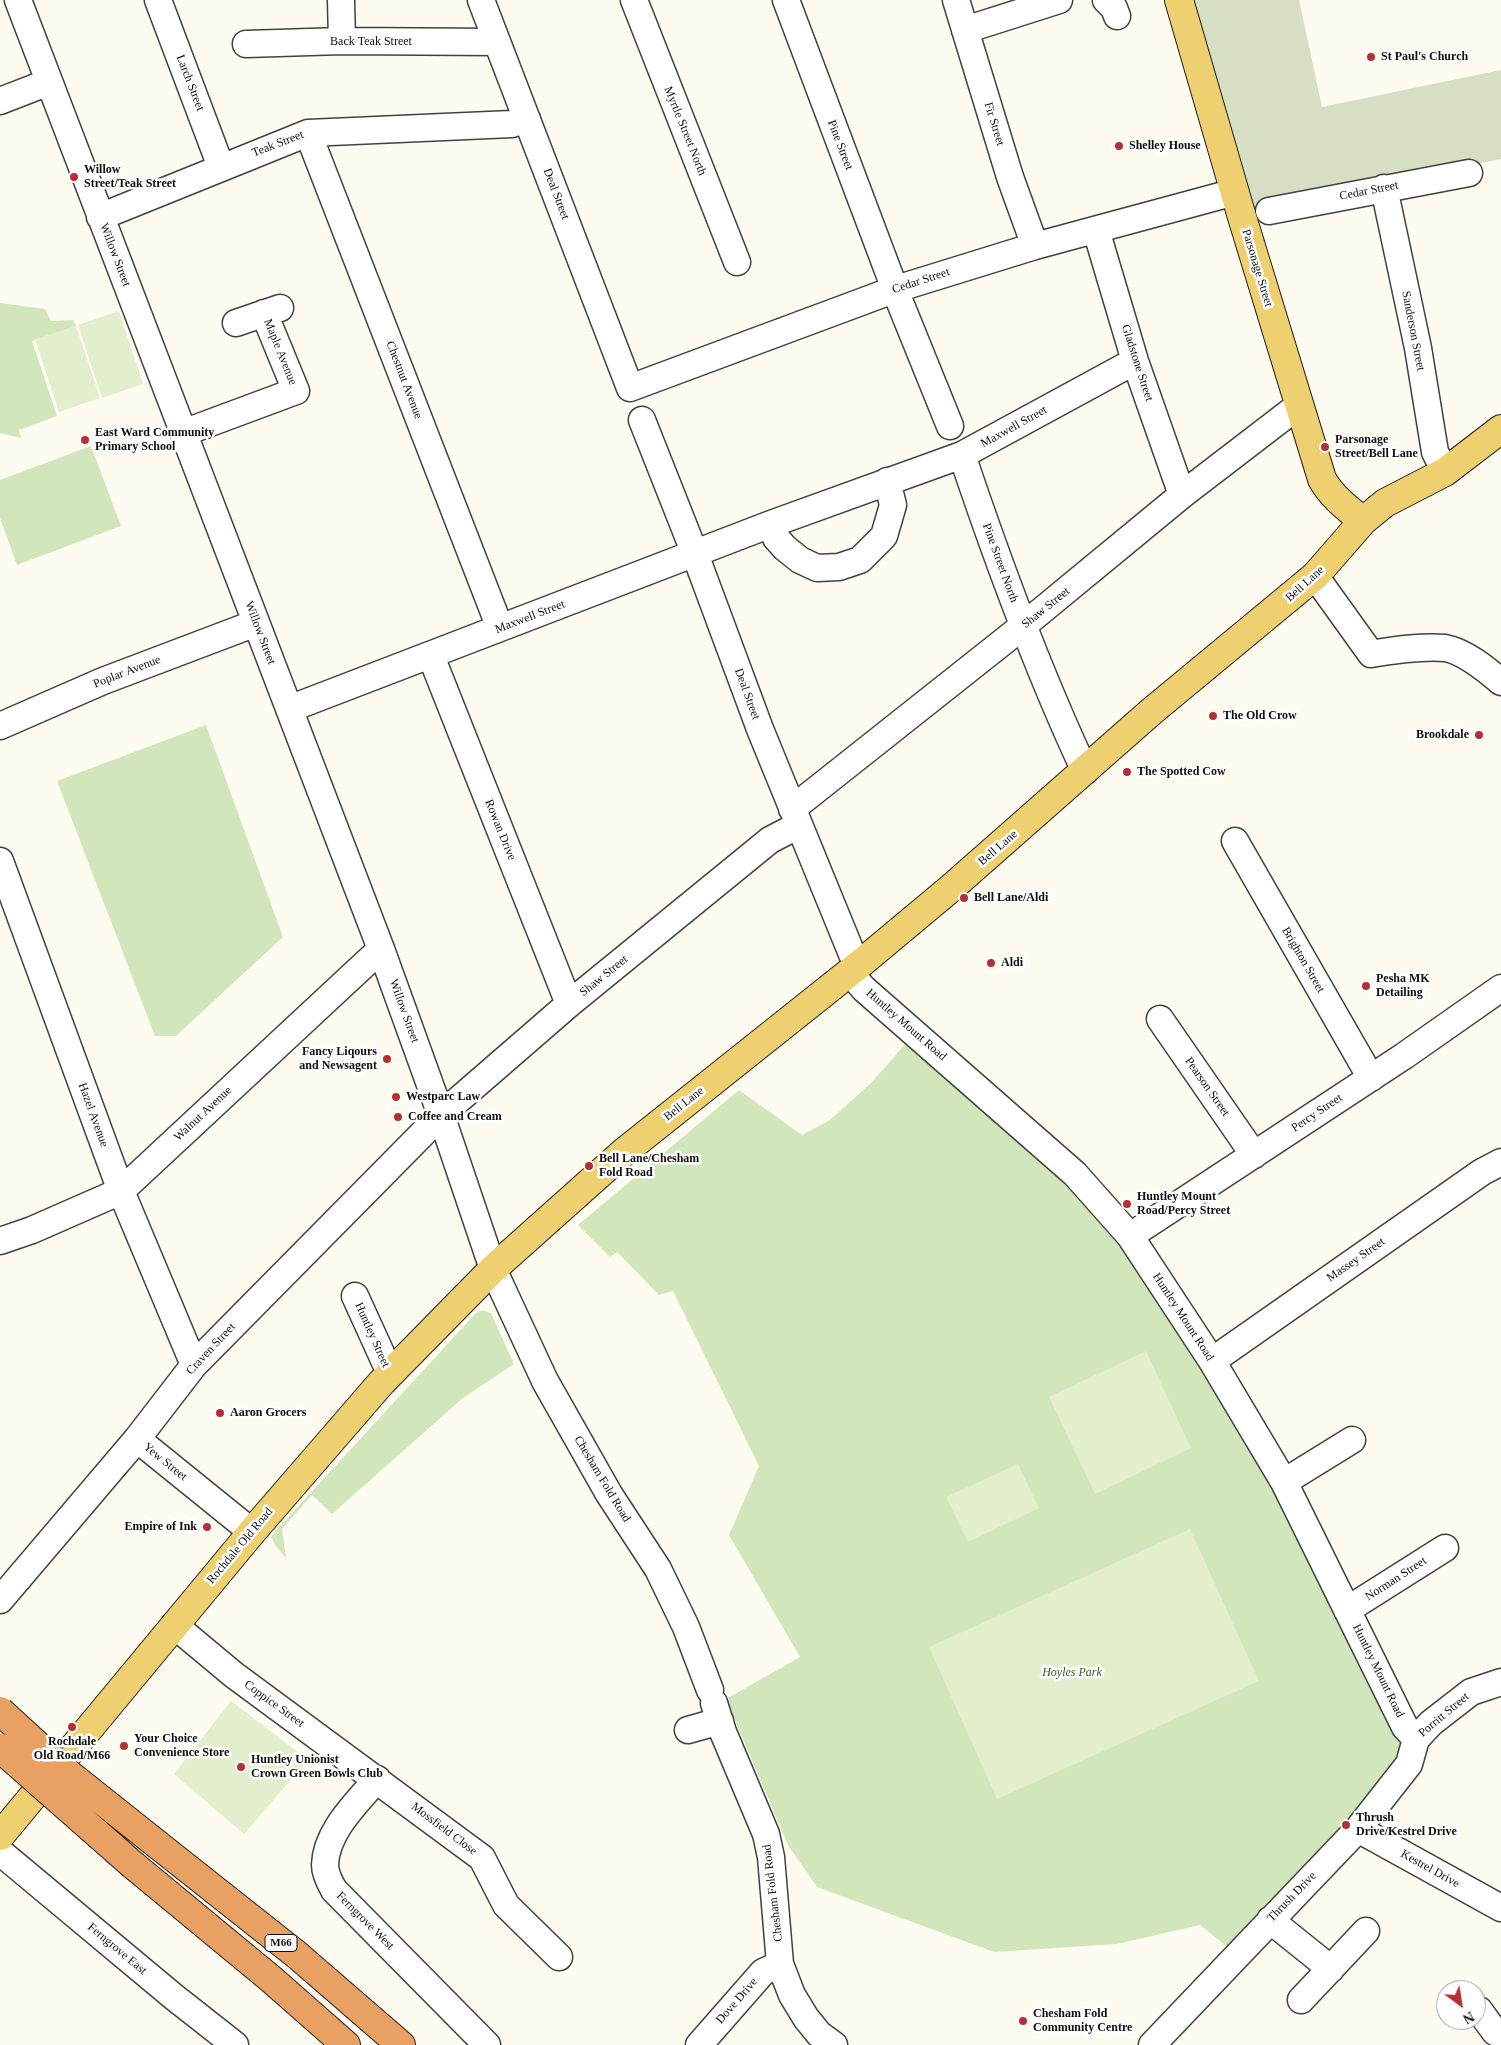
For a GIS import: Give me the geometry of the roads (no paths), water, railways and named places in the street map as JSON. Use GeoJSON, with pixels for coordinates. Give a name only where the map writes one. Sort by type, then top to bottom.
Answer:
{"type":"FeatureCollection","features":[{"type":"Feature","properties":{"kind":"highway","name":"M66"},"geometry":{"type":"LineString","coordinates":[[0,1711],[70,1775],[297,1955],[402,2045]]}},
{"type":"Feature","properties":{"kind":"highway","name":"M66"},"geometry":{"type":"LineString","coordinates":[[0,1748],[346,2045]]}},
{"type":"Feature","properties":{"kind":"main road","name":"Parsonage Street"},"geometry":{"type":"LineString","coordinates":[[1179,0],[1298,406],[1326,487],[1363,521]]}},
{"type":"Feature","properties":{"kind":"main road","name":"Bell Lane"},"geometry":{"type":"LineString","coordinates":[[493,1269],[624,1152],[854,968],[959,881],[1152,711],[1316,576],[1363,521],[1385,503],[1445,472],[1501,430]]}},
{"type":"Feature","properties":{"kind":"main road","name":"Rochdale Old Road"},"geometry":{"type":"LineString","coordinates":[[0,1836],[252,1532],[390,1374],[493,1269]]}},
{"type":"Feature","properties":{"kind":"street","name":"Willow Street"},"geometry":{"type":"LineString","coordinates":[[18,0],[381,948],[493,1269]]}},
{"type":"Feature","properties":{"kind":"street","name":"Larch Street"},"geometry":{"type":"LineString","coordinates":[[158,0],[221,167]]}},
{"type":"Feature","properties":{"kind":"street"},"geometry":{"type":"LineString","coordinates":[[341,0],[342,41]]}},
{"type":"Feature","properties":{"kind":"street","name":"Deal Street"},"geometry":{"type":"LineString","coordinates":[[481,0],[630,388]]}},
{"type":"Feature","properties":{"kind":"street","name":"Myrtle Street North"},"geometry":{"type":"LineString","coordinates":[[634,0],[737,262]]}},
{"type":"Feature","properties":{"kind":"street","name":"Pine Street"},"geometry":{"type":"LineString","coordinates":[[786,0],[896,289]]}},
{"type":"Feature","properties":{"kind":"street","name":"Fir Street"},"geometry":{"type":"LineString","coordinates":[[956,0],[1010,177],[1035,246]]}},
{"type":"Feature","properties":{"kind":"street"},"geometry":{"type":"LineString","coordinates":[[965,30],[1059,0]]}},
{"type":"Feature","properties":{"kind":"street","name":"Back Teak Street"},"geometry":{"type":"LineString","coordinates":[[246,44],[342,41],[498,42]]}},
{"type":"Feature","properties":{"kind":"street"},"geometry":{"type":"LineString","coordinates":[[0,101],[49,82]]}},
{"type":"Feature","properties":{"kind":"street","name":"Teak Street"},"geometry":{"type":"LineString","coordinates":[[100,216],[308,132],[512,124],[527,119]]}},
{"type":"Feature","properties":{"kind":"street","name":"Chestnut Avenue"},"geometry":{"type":"LineString","coordinates":[[308,132],[500,628]]}},
{"type":"Feature","properties":{"kind":"street","name":"Cedar Street"},"geometry":{"type":"LineString","coordinates":[[1269,211],[1469,173]]}},
{"type":"Feature","properties":{"kind":"street","name":"Sanderson Street"},"geometry":{"type":"LineString","coordinates":[[1384,188],[1418,348],[1435,452],[1445,472]]}},
{"type":"Feature","properties":{"kind":"street","name":"Cedar Street"},"geometry":{"type":"LineString","coordinates":[[630,388],[896,289],[1035,246],[1220,196]]}},
{"type":"Feature","properties":{"kind":"street","name":"Gladstone Street"},"geometry":{"type":"LineString","coordinates":[[1096,230],[1135,360],[1182,495]]}},
{"type":"Feature","properties":{"kind":"street"},"geometry":{"type":"LineString","coordinates":[[896,289],[950,426]]}},
{"type":"Feature","properties":{"kind":"street","name":"Maple Avenue"},"geometry":{"type":"LineString","coordinates":[[183,433],[296,391],[272,310],[236,324]]}},
{"type":"Feature","properties":{"kind":"street","name":"Maxwell Street"},"geometry":{"type":"LineString","coordinates":[[290,710],[771,524],[962,455],[1135,360]]}},
{"type":"Feature","properties":{"kind":"street","name":"Shaw Street"},"geometry":{"type":"LineString","coordinates":[[441,1116],[569,1004],[770,840],[1023,626],[1182,495],[1298,406]]}},
{"type":"Feature","properties":{"kind":"street","name":"Deal Street"},"geometry":{"type":"LineString","coordinates":[[642,420],[695,554],[760,730],[852,954],[854,968]]}},
{"type":"Feature","properties":{"kind":"street","name":"Pine Street North"},"geometry":{"type":"LineString","coordinates":[[962,455],[1023,626],[1052,698],[1085,771]]}},
{"type":"Feature","properties":{"kind":"street"},"geometry":{"type":"LineString","coordinates":[[771,524],[776,538],[785,548],[800,560],[817,568],[839,567],[860,560],[884,536],[893,504],[886,481]]}},
{"type":"Feature","properties":{"kind":"street"},"geometry":{"type":"LineString","coordinates":[[1316,576],[1371,654],[1397,650],[1445,648],[1485,668],[1501,682]]}},
{"type":"Feature","properties":{"kind":"street","name":"Poplar Avenue"},"geometry":{"type":"LineString","coordinates":[[0,726],[103,681],[256,623]]}},
{"type":"Feature","properties":{"kind":"street","name":"Rowan Drive"},"geometry":{"type":"LineString","coordinates":[[431,656],[569,1004]]}},
{"type":"Feature","properties":{"kind":"street","name":"Brighton Street"},"geometry":{"type":"LineString","coordinates":[[1235,842],[1370,1078]]}},
{"type":"Feature","properties":{"kind":"street","name":"Hazel Avenue"},"geometry":{"type":"LineString","coordinates":[[0,861],[121,1191],[194,1365]]}},
{"type":"Feature","properties":{"kind":"street","name":"Walnut Avenue"},"geometry":{"type":"LineString","coordinates":[[0,1241],[32,1230],[121,1191],[381,948]]}},
{"type":"Feature","properties":{"kind":"street","name":"Huntley Mount Road"},"geometry":{"type":"LineString","coordinates":[[854,968],[864,988],[1075,1174],[1130,1236],[1212,1360],[1284,1482],[1405,1727],[1416,1738]]}},
{"type":"Feature","properties":{"kind":"street","name":"Percy Street"},"geometry":{"type":"LineString","coordinates":[[1130,1236],[1370,1078],[1501,988]]}},
{"type":"Feature","properties":{"kind":"street","name":"Pearson Street"},"geometry":{"type":"LineString","coordinates":[[1160,1019],[1254,1155]]}},
{"type":"Feature","properties":{"kind":"street","name":"Craven Street"},"geometry":{"type":"LineString","coordinates":[[0,1600],[137,1439],[194,1365],[441,1116]]}},
{"type":"Feature","properties":{"kind":"street","name":"Massey Street"},"geometry":{"type":"LineString","coordinates":[[1212,1360],[1482,1172],[1501,1162]]}},
{"type":"Feature","properties":{"kind":"street","name":"Chesham Fold Road"},"geometry":{"type":"LineString","coordinates":[[493,1269],[545,1381],[608,1494],[658,1569],[686,1627],[714,1705],[766,1834],[771,1857],[780,1964],[792,1995],[806,2018],[818,2034],[834,2045]]}},
{"type":"Feature","properties":{"kind":"street","name":"Huntley Street"},"geometry":{"type":"LineString","coordinates":[[355,1296],[390,1374]]}},
{"type":"Feature","properties":{"kind":"street","name":"Yew Street"},"geometry":{"type":"LineString","coordinates":[[137,1439],[252,1532]]}},
{"type":"Feature","properties":{"kind":"street"},"geometry":{"type":"LineString","coordinates":[[1284,1482],[1352,1440]]}},
{"type":"Feature","properties":{"kind":"street","name":"Norman Street"},"geometry":{"type":"LineString","coordinates":[[1347,1610],[1445,1548]]}},
{"type":"Feature","properties":{"kind":"street","name":"Coppice Street"},"geometry":{"type":"LineString","coordinates":[[174,1625],[234,1675],[377,1778]]}},
{"type":"Feature","properties":{"kind":"street","name":"Porritt Street"},"geometry":{"type":"LineString","coordinates":[[1416,1738],[1431,1723],[1471,1692],[1501,1682]]}},
{"type":"Feature","properties":{"kind":"street"},"geometry":{"type":"LineString","coordinates":[[688,1730],[714,1705]]}},
{"type":"Feature","properties":{"kind":"street","name":"Thrush Drive"},"geometry":{"type":"LineString","coordinates":[[1152,2045],[1358,1829],[1409,1764],[1416,1738]]}},
{"type":"Feature","properties":{"kind":"street","name":"Mossfield Close"},"geometry":{"type":"LineString","coordinates":[[377,1778],[482,1858],[506,1904],[559,1957]]}},
{"type":"Feature","properties":{"kind":"street","name":"Ferngrove West"},"geometry":{"type":"LineString","coordinates":[[377,1778],[338,1826],[328,1845],[325,1866],[328,1878],[334,1890],[487,2045]]}},
{"type":"Feature","properties":{"kind":"street","name":"Kestrel Drive"},"geometry":{"type":"LineString","coordinates":[[1358,1829],[1501,1908]]}},
{"type":"Feature","properties":{"kind":"street","name":"Ferngrove East"},"geometry":{"type":"LineString","coordinates":[[0,1852],[235,2045]]}},
{"type":"Feature","properties":{"kind":"street"},"geometry":{"type":"LineString","coordinates":[[1270,1920],[1331,1969]]}},
{"type":"Feature","properties":{"kind":"street"},"geometry":{"type":"LineString","coordinates":[[1302,2000],[1366,1931]]}},
{"type":"Feature","properties":{"kind":"street","name":"Dove Drive"},"geometry":{"type":"LineString","coordinates":[[698,2045],[762,1972],[780,1964]]}},
{"type":"Feature","properties":{"kind":"street"},"geometry":{"type":"LineString","coordinates":[[1486,2019],[1495,2032],[1501,2035]]}},
{"type":"Feature","properties":{"kind":"place","name":"St Paul's Church"},"geometry":{"type":"Point","coordinates":[1371,57]}},
{"type":"Feature","properties":{"kind":"place","name":"Shelley House"},"geometry":{"type":"Point","coordinates":[1119,146]}},
{"type":"Feature","properties":{"kind":"place","name":"Willow Street/Teak Street"},"geometry":{"type":"Point","coordinates":[74,177]}},
{"type":"Feature","properties":{"kind":"place","name":"East Ward Community Primary School"},"geometry":{"type":"Point","coordinates":[85,440]}},
{"type":"Feature","properties":{"kind":"place","name":"Parsonage Street/Bell Lane"},"geometry":{"type":"Point","coordinates":[1325,447]}},
{"type":"Feature","properties":{"kind":"place","name":"The Old Crow"},"geometry":{"type":"Point","coordinates":[1213,716]}},
{"type":"Feature","properties":{"kind":"place","name":"Brookdale"},"geometry":{"type":"Point","coordinates":[1479,735]}},
{"type":"Feature","properties":{"kind":"place","name":"The Spotted Cow"},"geometry":{"type":"Point","coordinates":[1127,772]}},
{"type":"Feature","properties":{"kind":"place","name":"Bell Lane/Aldi"},"geometry":{"type":"Point","coordinates":[964,898]}},
{"type":"Feature","properties":{"kind":"place","name":"Aldi"},"geometry":{"type":"Point","coordinates":[991,963]}},
{"type":"Feature","properties":{"kind":"place","name":"Pesha MK Detailing"},"geometry":{"type":"Point","coordinates":[1366,986]}},
{"type":"Feature","properties":{"kind":"place","name":"Fancy Liqours and Newsagent"},"geometry":{"type":"Point","coordinates":[387,1059]}},
{"type":"Feature","properties":{"kind":"place","name":"Westparc Law"},"geometry":{"type":"Point","coordinates":[396,1097]}},
{"type":"Feature","properties":{"kind":"place","name":"Coffee and Cream"},"geometry":{"type":"Point","coordinates":[398,1117]}},
{"type":"Feature","properties":{"kind":"place","name":"Bell Lane/Chesham Fold Road"},"geometry":{"type":"Point","coordinates":[589,1166]}},
{"type":"Feature","properties":{"kind":"place","name":"Huntley Mount Road/Percy Street"},"geometry":{"type":"Point","coordinates":[1127,1204]}},
{"type":"Feature","properties":{"kind":"place","name":"Aaron Grocers"},"geometry":{"type":"Point","coordinates":[220,1413]}},
{"type":"Feature","properties":{"kind":"place","name":"Empire of Ink"},"geometry":{"type":"Point","coordinates":[207,1527]}},
{"type":"Feature","properties":{"kind":"place","name":"Rochdale Old Road/M66"},"geometry":{"type":"Point","coordinates":[72,1727]}},
{"type":"Feature","properties":{"kind":"place","name":"Your Choice Convenience Store"},"geometry":{"type":"Point","coordinates":[124,1746]}},
{"type":"Feature","properties":{"kind":"place","name":"Huntley Unionist Crown Green Bowls Club"},"geometry":{"type":"Point","coordinates":[241,1767]}},
{"type":"Feature","properties":{"kind":"place","name":"Thrush Drive/Kestrel Drive"},"geometry":{"type":"Point","coordinates":[1346,1825]}},
{"type":"Feature","properties":{"kind":"place","name":"Chesham Fold Community Centre"},"geometry":{"type":"Point","coordinates":[1023,2021]}},
{"type":"Feature","properties":{"kind":"park label","name":"Hoyles Park"},"geometry":{"type":"Point","coordinates":[1072,1673]}}]}
